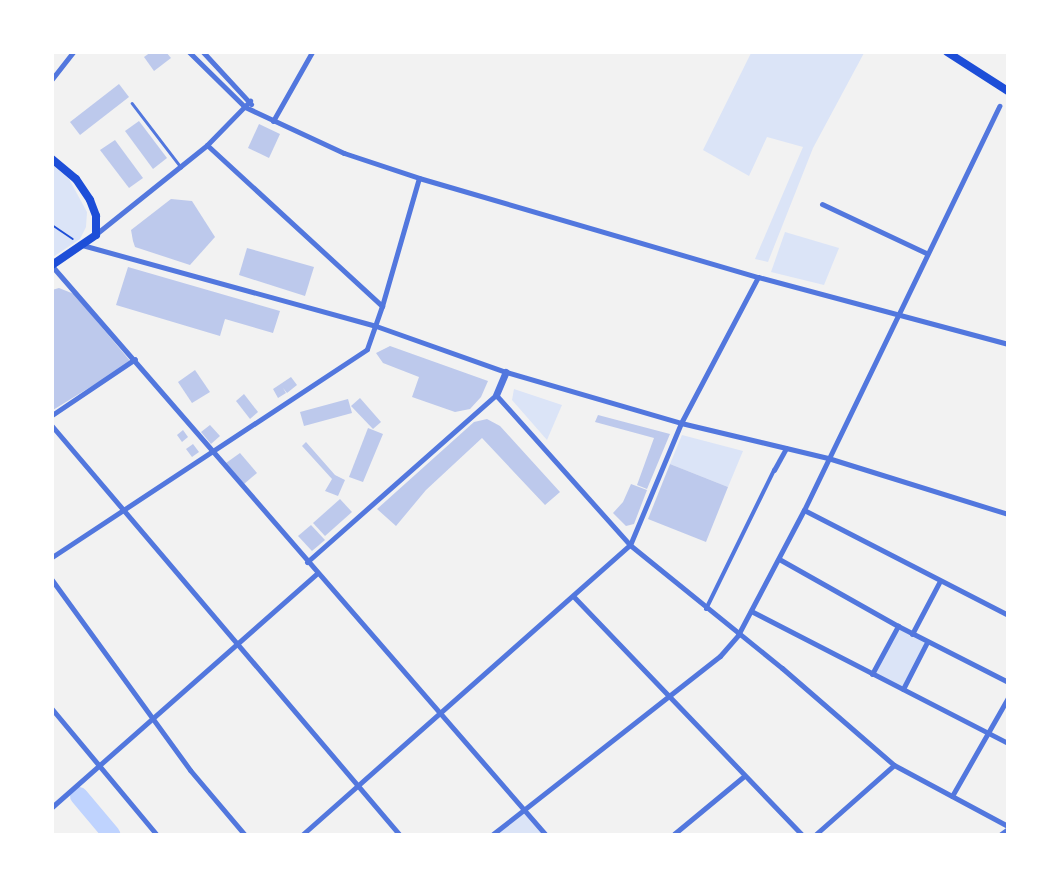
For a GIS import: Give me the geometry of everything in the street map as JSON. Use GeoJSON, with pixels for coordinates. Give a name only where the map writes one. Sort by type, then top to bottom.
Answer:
{"type":"FeatureCollection","features":[{"type":"Feature","properties":{"kind":"main road"},"geometry":{"type":"LineString","coordinates":[[947,52],[1008,91]]}},
{"type":"Feature","properties":{"kind":"main road"},"geometry":{"type":"LineString","coordinates":[[52,158],[76,179],[90,200],[96,216],[96,235],[52,266]]}},
{"type":"Feature","properties":{"kind":"street"},"geometry":{"type":"LineString","coordinates":[[52,79],[73,52]]}},
{"type":"Feature","properties":{"kind":"street"},"geometry":{"type":"LineString","coordinates":[[189,52],[245,107],[253,109],[273,121],[344,153],[419,178],[758,277],[1008,344]]}},
{"type":"Feature","properties":{"kind":"street"},"geometry":{"type":"LineString","coordinates":[[203,52],[250,101],[253,109]]}},
{"type":"Feature","properties":{"kind":"street"},"geometry":{"type":"LineString","coordinates":[[273,121],[312,52]]}},
{"type":"Feature","properties":{"kind":"street"},"geometry":{"type":"LineString","coordinates":[[96,235],[207,146],[250,101]]}},
{"type":"Feature","properties":{"kind":"street"},"geometry":{"type":"LineString","coordinates":[[493,834],[666,696],[720,656],[738,635],[804,510],[926,253],[999,106]]}},
{"type":"Feature","properties":{"kind":"street"},"geometry":{"type":"LineString","coordinates":[[207,146],[382,306]]}},
{"type":"Feature","properties":{"kind":"street"},"geometry":{"type":"LineString","coordinates":[[52,557],[211,449],[367,349],[376,326],[419,178]]}},
{"type":"Feature","properties":{"kind":"street"},"geometry":{"type":"LineString","coordinates":[[822,204],[926,253]]}},
{"type":"Feature","properties":{"kind":"street"},"geometry":{"type":"LineString","coordinates":[[82,245],[376,326],[506,372],[681,423],[828,458],[1008,514]]}},
{"type":"Feature","properties":{"kind":"street"},"geometry":{"type":"LineString","coordinates":[[52,266],[135,359],[307,562],[544,834]]}},
{"type":"Feature","properties":{"kind":"street"},"geometry":{"type":"LineString","coordinates":[[303,834],[360,787],[630,545],[681,423],[758,277]]}},
{"type":"Feature","properties":{"kind":"street"},"geometry":{"type":"LineString","coordinates":[[52,415],[135,359]]}},
{"type":"Feature","properties":{"kind":"street"},"geometry":{"type":"LineString","coordinates":[[307,562],[496,395],[506,372]]}},
{"type":"Feature","properties":{"kind":"street"},"geometry":{"type":"LineString","coordinates":[[496,395],[630,545],[738,635],[782,668],[894,765],[1008,827],[1001,834]]}},
{"type":"Feature","properties":{"kind":"street"},"geometry":{"type":"LineString","coordinates":[[52,426],[122,511],[399,834]]}},
{"type":"Feature","properties":{"kind":"street"},"geometry":{"type":"LineString","coordinates":[[706,609],[786,448]]}},
{"type":"Feature","properties":{"kind":"street"},"geometry":{"type":"LineString","coordinates":[[804,510],[1008,615]]}},
{"type":"Feature","properties":{"kind":"street"},"geometry":{"type":"LineString","coordinates":[[778,559],[912,634],[1008,682]]}},
{"type":"Feature","properties":{"kind":"street"},"geometry":{"type":"LineString","coordinates":[[52,807],[317,573]]}},
{"type":"Feature","properties":{"kind":"street"},"geometry":{"type":"LineString","coordinates":[[52,580],[190,770],[244,834]]}},
{"type":"Feature","properties":{"kind":"street"},"geometry":{"type":"LineString","coordinates":[[912,634],[940,580]]}},
{"type":"Feature","properties":{"kind":"street"},"geometry":{"type":"LineString","coordinates":[[574,597],[666,696],[801,834]]}},
{"type":"Feature","properties":{"kind":"street"},"geometry":{"type":"LineString","coordinates":[[751,611],[1008,743]]}},
{"type":"Feature","properties":{"kind":"street"},"geometry":{"type":"LineString","coordinates":[[872,674],[898,626]]}},
{"type":"Feature","properties":{"kind":"street"},"geometry":{"type":"LineString","coordinates":[[902,689],[927,642]]}},
{"type":"Feature","properties":{"kind":"street"},"geometry":{"type":"LineString","coordinates":[[952,796],[1008,698]]}},
{"type":"Feature","properties":{"kind":"street"},"geometry":{"type":"LineString","coordinates":[[52,709],[156,834]]}},
{"type":"Feature","properties":{"kind":"street"},"geometry":{"type":"LineString","coordinates":[[816,834],[894,765]]}},
{"type":"Feature","properties":{"kind":"street"},"geometry":{"type":"LineString","coordinates":[[674,834],[744,776]]}},
{"type":"Feature","properties":{"kind":"lane"},"geometry":{"type":"LineString","coordinates":[[132,103],[181,168]]}},
{"type":"Feature","properties":{"kind":"path"},"geometry":{"type":"LineString","coordinates":[[52,225],[82,245]]}},
{"type":"Feature","properties":{"kind":"shaded area"},"geometry":{"type":"Polygon","coordinates":[[[751,53],[864,53],[813,148],[768,262],[755,259],[803,147],[767,137],[749,176],[703,150],[751,53]]]}},
{"type":"Feature","properties":{"kind":"shaded area"},"geometry":{"type":"Polygon","coordinates":[[[53,165],[69,179],[87,212],[86,227],[80,239],[53,257],[53,165]]]}},
{"type":"Feature","properties":{"kind":"shaded area"},"geometry":{"type":"Polygon","coordinates":[[[785,232],[839,248],[824,285],[771,272],[785,232]]]}},
{"type":"Feature","properties":{"kind":"shaded area"},"geometry":{"type":"Polygon","coordinates":[[[514,389],[562,405],[547,440],[512,400],[514,389]]]}},
{"type":"Feature","properties":{"kind":"shaded area"},"geometry":{"type":"Polygon","coordinates":[[[682,435],[743,451],[728,487],[670,464],[682,435]]]}},
{"type":"Feature","properties":{"kind":"shaded area"},"geometry":{"type":"Polygon","coordinates":[[[898,628],[925,642],[902,687],[874,673],[898,628]]]}},
{"type":"Feature","properties":{"kind":"shaded area"},"geometry":{"type":"Polygon","coordinates":[[[524,810],[545,834],[493,834],[524,810]]]}},
{"type":"Feature","properties":{"kind":"building"},"geometry":{"type":"Polygon","coordinates":[[[151,52],[166,52],[171,58],[154,71],[144,57],[151,52]]]}},
{"type":"Feature","properties":{"kind":"building"},"geometry":{"type":"Polygon","coordinates":[[[119,84],[129,97],[80,135],[70,122],[119,84]]]}},
{"type":"Feature","properties":{"kind":"building"},"geometry":{"type":"Polygon","coordinates":[[[139,121],[167,158],[153,169],[125,131],[139,121]]]}},
{"type":"Feature","properties":{"kind":"building"},"geometry":{"type":"Polygon","coordinates":[[[259,124],[280,134],[269,158],[248,148],[259,124]]]}},
{"type":"Feature","properties":{"kind":"building"},"geometry":{"type":"Polygon","coordinates":[[[115,140],[143,178],[129,188],[100,150],[115,140]]]}},
{"type":"Feature","properties":{"kind":"building"},"geometry":{"type":"Polygon","coordinates":[[[171,199],[192,201],[215,237],[190,265],[135,247],[133,241],[131,230],[171,199]]]}},
{"type":"Feature","properties":{"kind":"building"},"geometry":{"type":"Polygon","coordinates":[[[247,248],[314,267],[305,296],[239,275],[247,248]]]}},
{"type":"Feature","properties":{"kind":"building"},"geometry":{"type":"Polygon","coordinates":[[[128,267],[280,311],[273,333],[225,319],[220,336],[116,305],[128,267]]]}},
{"type":"Feature","properties":{"kind":"building"},"geometry":{"type":"Polygon","coordinates":[[[59,288],[74,294],[131,362],[53,410],[52,290],[59,288]]]}},
{"type":"Feature","properties":{"kind":"building"},"geometry":{"type":"Polygon","coordinates":[[[390,346],[488,381],[481,397],[470,409],[455,412],[412,397],[419,377],[383,363],[376,353],[390,346]]]}},
{"type":"Feature","properties":{"kind":"building"},"geometry":{"type":"Polygon","coordinates":[[[195,370],[210,392],[192,403],[178,382],[195,370]]]}},
{"type":"Feature","properties":{"kind":"building"},"geometry":{"type":"Polygon","coordinates":[[[291,377],[297,385],[287,393],[283,388],[286,393],[278,398],[273,389],[291,377]]]}},
{"type":"Feature","properties":{"kind":"building"},"geometry":{"type":"Polygon","coordinates":[[[244,394],[258,412],[250,419],[236,401],[244,394]]]}},
{"type":"Feature","properties":{"kind":"building"},"geometry":{"type":"Polygon","coordinates":[[[360,398],[381,422],[373,429],[351,406],[360,398]]]}},
{"type":"Feature","properties":{"kind":"building"},"geometry":{"type":"Polygon","coordinates":[[[348,399],[352,413],[304,426],[300,412],[348,399]]]}},
{"type":"Feature","properties":{"kind":"building"},"geometry":{"type":"Polygon","coordinates":[[[598,415],[670,434],[647,489],[637,485],[654,438],[595,422],[598,415]]]}},
{"type":"Feature","properties":{"kind":"building"},"geometry":{"type":"Polygon","coordinates":[[[487,419],[500,426],[560,492],[545,505],[482,438],[426,490],[396,526],[377,509],[474,422],[487,419]]]}},
{"type":"Feature","properties":{"kind":"building"},"geometry":{"type":"Polygon","coordinates":[[[210,425],[220,436],[211,444],[201,432],[210,425]]]}},
{"type":"Feature","properties":{"kind":"building"},"geometry":{"type":"Polygon","coordinates":[[[368,428],[383,434],[363,482],[349,477],[368,428]]]}},
{"type":"Feature","properties":{"kind":"building"},"geometry":{"type":"Polygon","coordinates":[[[183,430],[188,437],[182,442],[177,435],[183,430]]]}},
{"type":"Feature","properties":{"kind":"building"},"geometry":{"type":"Polygon","coordinates":[[[306,442],[335,475],[345,480],[338,496],[325,491],[332,479],[302,446],[306,442]]]}},
{"type":"Feature","properties":{"kind":"building"},"geometry":{"type":"Polygon","coordinates":[[[193,444],[199,452],[192,457],[186,449],[193,444]]]}},
{"type":"Feature","properties":{"kind":"building"},"geometry":{"type":"Polygon","coordinates":[[[240,453],[257,473],[244,484],[226,463],[240,453]]]}},
{"type":"Feature","properties":{"kind":"building"},"geometry":{"type":"Polygon","coordinates":[[[670,464],[728,487],[706,542],[648,519],[670,464]]]}},
{"type":"Feature","properties":{"kind":"building"},"geometry":{"type":"Polygon","coordinates":[[[631,484],[647,490],[634,524],[626,526],[613,513],[623,502],[631,484]]]}},
{"type":"Feature","properties":{"kind":"building"},"geometry":{"type":"Polygon","coordinates":[[[340,499],[352,512],[325,536],[313,523],[340,499]]]}},
{"type":"Feature","properties":{"kind":"building"},"geometry":{"type":"Polygon","coordinates":[[[311,525],[325,540],[312,551],[298,536],[311,525]]]}},
{"type":"Feature","properties":{"kind":"waterway"},"geometry":{"type":"LineString","coordinates":[[79,796],[111,834]]}}]}
